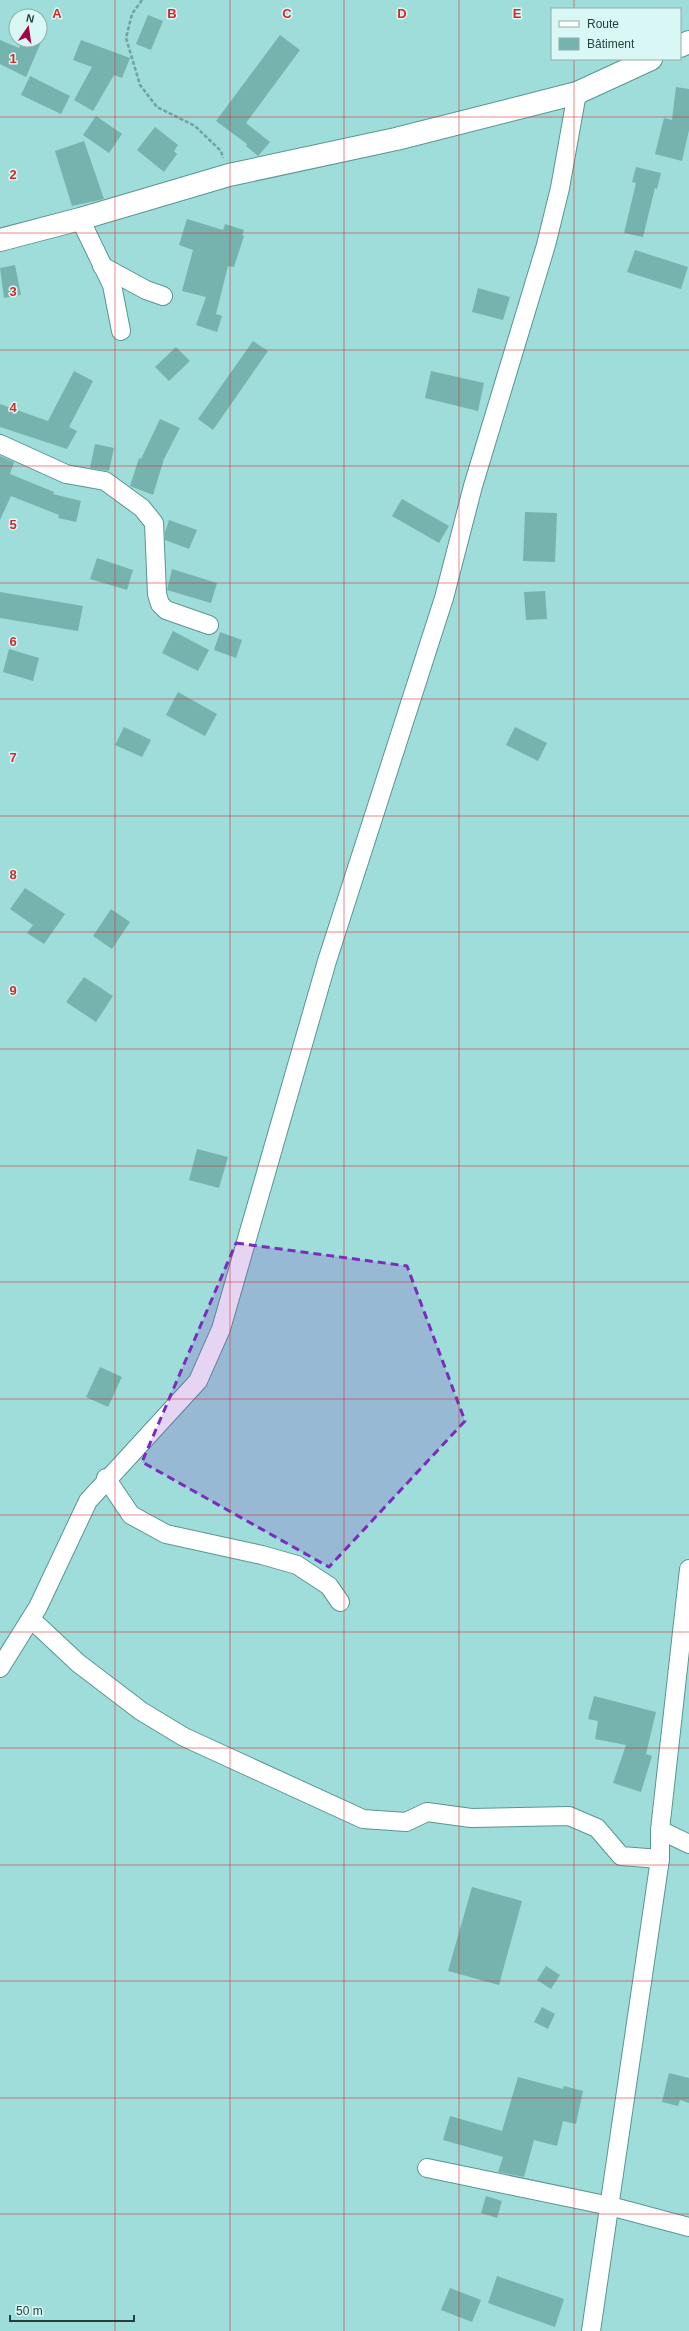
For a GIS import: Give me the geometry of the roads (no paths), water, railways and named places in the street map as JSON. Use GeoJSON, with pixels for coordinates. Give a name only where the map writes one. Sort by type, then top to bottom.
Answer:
{"type":"FeatureCollection","features":[{"type":"Feature","properties":{"kind":"street"},"geometry":{"type":"LineString","coordinates":[[0,240],[80,219],[229,175],[396,139],[577,93],[649,60]]}},
{"type":"Feature","properties":{"kind":"street"},"geometry":{"type":"LineString","coordinates":[[0,1668],[31,1619],[88,1501],[106,1478],[129,1458],[198,1381],[221,1329],[327,961],[444,598],[473,486],[546,245],[560,188],[577,93]]}},
{"type":"Feature","properties":{"kind":"street"},"geometry":{"type":"LineString","coordinates":[[80,219],[115,293],[121,331]]}},
{"type":"Feature","properties":{"kind":"street"},"geometry":{"type":"LineString","coordinates":[[102,265],[146,290],[163,296]]}},
{"type":"Feature","properties":{"kind":"street"},"geometry":{"type":"LineString","coordinates":[[0,444],[66,474],[104,481],[142,508],[154,523],[156,594],[160,604],[166,610],[209,625]]}},
{"type":"Feature","properties":{"kind":"street"},"geometry":{"type":"LineString","coordinates":[[106,1478],[131,1515],[166,1534],[262,1555],[297,1565],[329,1586],[340,1602]]}},
{"type":"Feature","properties":{"kind":"street"},"geometry":{"type":"LineString","coordinates":[[591,2331],[660,1859],[660,1830],[689,1569]]}},
{"type":"Feature","properties":{"kind":"street"},"geometry":{"type":"LineString","coordinates":[[31,1619],[84,1667],[141,1710],[184,1737],[362,1819],[406,1822],[427,1812],[471,1818],[569,1816],[597,1828],[621,1856],[660,1859]]}},
{"type":"Feature","properties":{"kind":"street"},"geometry":{"type":"LineString","coordinates":[[660,1830],[689,1844]]}},
{"type":"Feature","properties":{"kind":"street"},"geometry":{"type":"LineString","coordinates":[[427,2168],[610,2206],[689,2227]]}}]}
